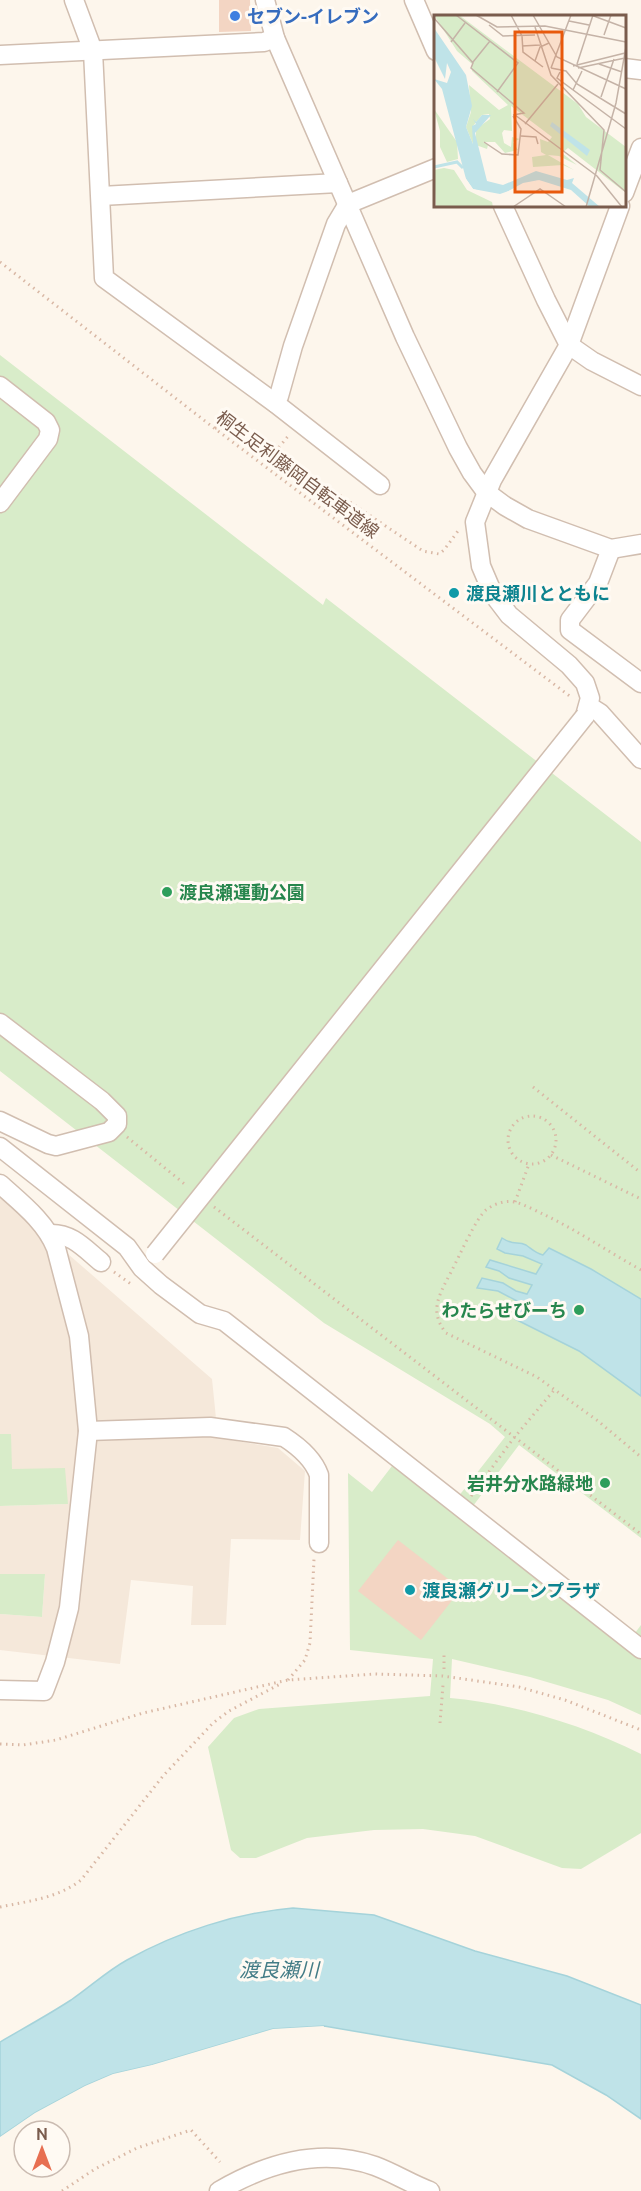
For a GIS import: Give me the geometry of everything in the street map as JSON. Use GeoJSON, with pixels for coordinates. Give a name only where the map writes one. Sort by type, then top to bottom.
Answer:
{"type":"FeatureCollection","features":[{"type":"Feature","properties":{"kind":"street"},"geometry":{"type":"LineString","coordinates":[[74,0],[93,51],[104,278],[275,403],[381,485]]}},
{"type":"Feature","properties":{"kind":"street"},"geometry":{"type":"LineString","coordinates":[[265,0],[275,38],[405,337],[458,448],[486,492],[528,519],[611,549],[641,544]]}},
{"type":"Feature","properties":{"kind":"street"},"geometry":{"type":"LineString","coordinates":[[414,0],[434,45]]}},
{"type":"Feature","properties":{"kind":"street"},"geometry":{"type":"LineString","coordinates":[[0,54],[264,42],[275,38]]}},
{"type":"Feature","properties":{"kind":"street"},"geometry":{"type":"LineString","coordinates":[[626,68],[641,70]]}},
{"type":"Feature","properties":{"kind":"street"},"geometry":{"type":"LineString","coordinates":[[626,188],[641,148]]}},
{"type":"Feature","properties":{"kind":"street"},"geometry":{"type":"LineString","coordinates":[[275,403],[336,224],[348,204],[434,168]]}},
{"type":"Feature","properties":{"kind":"street"},"geometry":{"type":"LineString","coordinates":[[101,196],[338,183]]}},
{"type":"Feature","properties":{"kind":"street"},"geometry":{"type":"LineString","coordinates":[[503,207],[569,345],[592,361],[641,386]]}},
{"type":"Feature","properties":{"kind":"street"},"geometry":{"type":"LineString","coordinates":[[142,1268],[583,707],[589,692],[585,683],[569,664],[509,615],[493,594],[482,566],[475,522],[486,492],[569,345],[620,207]]}},
{"type":"Feature","properties":{"kind":"street"},"geometry":{"type":"LineString","coordinates":[[0,386],[46,422],[50,430],[48,439],[0,503]]}},
{"type":"Feature","properties":{"kind":"street"},"geometry":{"type":"LineString","coordinates":[[611,549],[598,583],[570,620],[570,630],[641,683]]}},
{"type":"Feature","properties":{"kind":"street"},"geometry":{"type":"LineString","coordinates":[[583,707],[600,713],[641,759]]}},
{"type":"Feature","properties":{"kind":"street"},"geometry":{"type":"LineString","coordinates":[[0,1023],[112,1109],[117,1116],[117,1124],[110,1132],[56,1146],[0,1121]]}},
{"type":"Feature","properties":{"kind":"street"},"geometry":{"type":"LineString","coordinates":[[0,1147],[127,1248],[142,1268],[161,1285],[200,1314],[224,1321],[641,1648]]}},
{"type":"Feature","properties":{"kind":"street"},"geometry":{"type":"LineString","coordinates":[[0,1184],[50,1234],[64,1274],[78,1336],[88,1431],[69,1608],[55,1662],[44,1691],[0,1690]]}},
{"type":"Feature","properties":{"kind":"street"},"geometry":{"type":"LineString","coordinates":[[50,1234],[73,1239],[100,1262]]}},
{"type":"Feature","properties":{"kind":"street"},"geometry":{"type":"LineString","coordinates":[[88,1431],[210,1427],[284,1437],[316,1466],[319,1475],[320,1543]]}},
{"type":"Feature","properties":{"kind":"street"},"geometry":{"type":"LineString","coordinates":[[219,2191],[274,2165],[310,2158],[340,2157],[373,2165],[430,2191]]}},
{"type":"Feature","properties":{"kind":"path","name":"桐生足利藤岡自転車道線"},"geometry":{"type":"LineString","coordinates":[[0,262],[214,428],[583,707]]}},
{"type":"Feature","properties":{"kind":"path"},"geometry":{"type":"LineString","coordinates":[[214,428],[226,428],[244,435],[278,454],[423,551],[439,554],[462,526]]}},
{"type":"Feature","properties":{"kind":"path"},"geometry":{"type":"LineString","coordinates":[[533,1087],[641,1173]]}},
{"type":"Feature","properties":{"kind":"path"},"geometry":{"type":"LineString","coordinates":[[538,1117],[551,1125],[556,1140],[551,1155],[537,1164],[529,1164],[515,1157],[508,1143],[511,1128],[522,1118],[538,1117]]}},
{"type":"Feature","properties":{"kind":"path"},"geometry":{"type":"LineString","coordinates":[[117,1124],[125,1135],[195,1192]]}},
{"type":"Feature","properties":{"kind":"path"},"geometry":{"type":"LineString","coordinates":[[551,1155],[641,1199]]}},
{"type":"Feature","properties":{"kind":"path"},"geometry":{"type":"LineString","coordinates":[[515,1202],[529,1164]]}},
{"type":"Feature","properties":{"kind":"path"},"geometry":{"type":"LineString","coordinates":[[641,1270],[555,1220],[515,1202],[495,1204],[483,1212],[440,1293],[436,1311],[439,1323],[446,1333],[527,1372],[555,1389],[641,1457]]}},
{"type":"Feature","properties":{"kind":"path"},"geometry":{"type":"LineString","coordinates":[[212,1206],[641,1534]]}},
{"type":"Feature","properties":{"kind":"path"},"geometry":{"type":"LineString","coordinates":[[466,1502],[555,1389]]}},
{"type":"Feature","properties":{"kind":"path"},"geometry":{"type":"LineString","coordinates":[[0,1908],[54,1896],[75,1885],[95,1864],[163,1776],[213,1723],[229,1711],[288,1680],[305,1660],[310,1643],[312,1562],[320,1543]]}},
{"type":"Feature","properties":{"kind":"path"},"geometry":{"type":"LineString","coordinates":[[444,1655],[444,1669]]}},
{"type":"Feature","properties":{"kind":"path"},"geometry":{"type":"LineString","coordinates":[[0,1744],[56,1740],[143,1713],[288,1680],[375,1674],[443,1676],[519,1687],[565,1700],[641,1730]]}},
{"type":"Feature","properties":{"kind":"path"},"geometry":{"type":"LineString","coordinates":[[440,1723],[443,1685]]}},
{"type":"Feature","properties":{"kind":"path"},"geometry":{"type":"LineString","coordinates":[[62,2191],[95,2169],[137,2148],[191,2130],[220,2162]]}},
{"type":"Feature","properties":{"kind":"shaded area"},"geometry":{"type":"Polygon","coordinates":[[[0,1195],[212,1379],[218,1438],[278,1448],[305,1471],[300,1540],[231,1539],[226,1625],[191,1625],[193,1586],[131,1580],[120,1664],[0,1650],[0,1614],[42,1617],[45,1574],[0,1574],[0,1506],[68,1504],[11,1469],[11,1434],[0,1434],[0,1195]]]}},
{"type":"Feature","properties":{"kind":"green space"},"geometry":{"type":"Polygon","coordinates":[[[0,355],[323,605],[326,598],[641,842],[641,1538],[519,1445],[473,1506],[635,1633],[641,1625],[641,1715],[608,1700],[530,1677],[452,1659],[450,1698],[500,1705],[548,1717],[596,1734],[641,1754],[641,1833],[581,1869],[562,1868],[475,1836],[423,1829],[374,1830],[307,1838],[256,1858],[240,1858],[231,1850],[208,1747],[234,1718],[259,1709],[430,1696],[433,1659],[350,1650],[348,1473],[372,1492],[392,1466],[451,1509],[505,1437],[490,1424],[324,1323],[0,1071],[0,355]]]}},
{"type":"Feature","properties":{"kind":"green space"},"geometry":{"type":"Polygon","coordinates":[[[0,1434],[11,1434],[12,1469],[65,1468],[68,1504],[0,1506],[0,1434]]]}},
{"type":"Feature","properties":{"kind":"green space"},"geometry":{"type":"Polygon","coordinates":[[[0,1574],[45,1574],[42,1617],[0,1614],[0,1574]]]}},
{"type":"Feature","properties":{"kind":"water","name":"わたらせびーち"},"geometry":{"type":"Polygon","coordinates":[[[502,1238],[526,1245],[543,1255],[549,1248],[591,1269],[641,1299],[641,1396],[579,1351],[515,1319],[519,1302],[498,1291],[477,1288],[482,1278],[503,1283],[516,1291],[527,1294],[532,1285],[509,1278],[499,1271],[486,1267],[490,1260],[536,1274],[542,1264],[497,1249],[502,1238]]]}},
{"type":"Feature","properties":{"kind":"water","name":"渡良瀬川"},"geometry":{"type":"Polygon","coordinates":[[[293,1908],[374,1915],[475,1951],[567,1976],[641,2005],[641,2119],[606,2095],[552,2065],[324,2026],[273,2029],[152,2065],[113,2074],[85,2086],[26,2119],[12,2119],[12,2129],[0,2137],[0,2042],[71,2000],[120,1964],[146,1950],[207,1925],[293,1908]]]}},
{"type":"Feature","properties":{"kind":"pier"},"geometry":{"type":"Polygon","coordinates":[[[324,2026],[323,2029],[273,2032],[153,2068],[114,2076],[86,2088],[31,2119],[26,2119],[85,2086],[113,2074],[152,2065],[273,2029],[324,2026]]]}},
{"type":"Feature","properties":{"kind":"pier"},"geometry":{"type":"Polygon","coordinates":[[[12,2129],[12,2132],[0,2140],[0,2137],[12,2129]]]}},
{"type":"Feature","properties":{"kind":"building","name":"セブン-イレブン"},"geometry":{"type":"Polygon","coordinates":[[[219,0],[250,0],[251,31],[219,32],[219,0]]]}},
{"type":"Feature","properties":{"kind":"building","name":"渡良瀬グリーンプラザ"},"geometry":{"type":"Polygon","coordinates":[[[398,1540],[461,1589],[421,1640],[358,1591],[398,1540]]]}},
{"type":"Feature","properties":{"kind":"place","name":"セブン-イレブン"},"geometry":{"type":"Point","coordinates":[235,16]}},
{"type":"Feature","properties":{"kind":"place","name":"渡良瀬川とともに"},"geometry":{"type":"Point","coordinates":[454,593]}},
{"type":"Feature","properties":{"kind":"place","name":"渡良瀬運動公園"},"geometry":{"type":"Point","coordinates":[167,892]}},
{"type":"Feature","properties":{"kind":"place","name":"わたらせびーち"},"geometry":{"type":"Point","coordinates":[579,1310]}},
{"type":"Feature","properties":{"kind":"place","name":"岩井分水路緑地"},"geometry":{"type":"Point","coordinates":[605,1483]}},
{"type":"Feature","properties":{"kind":"place","name":"渡良瀬グリーンプラザ"},"geometry":{"type":"Point","coordinates":[410,1590]}}]}
